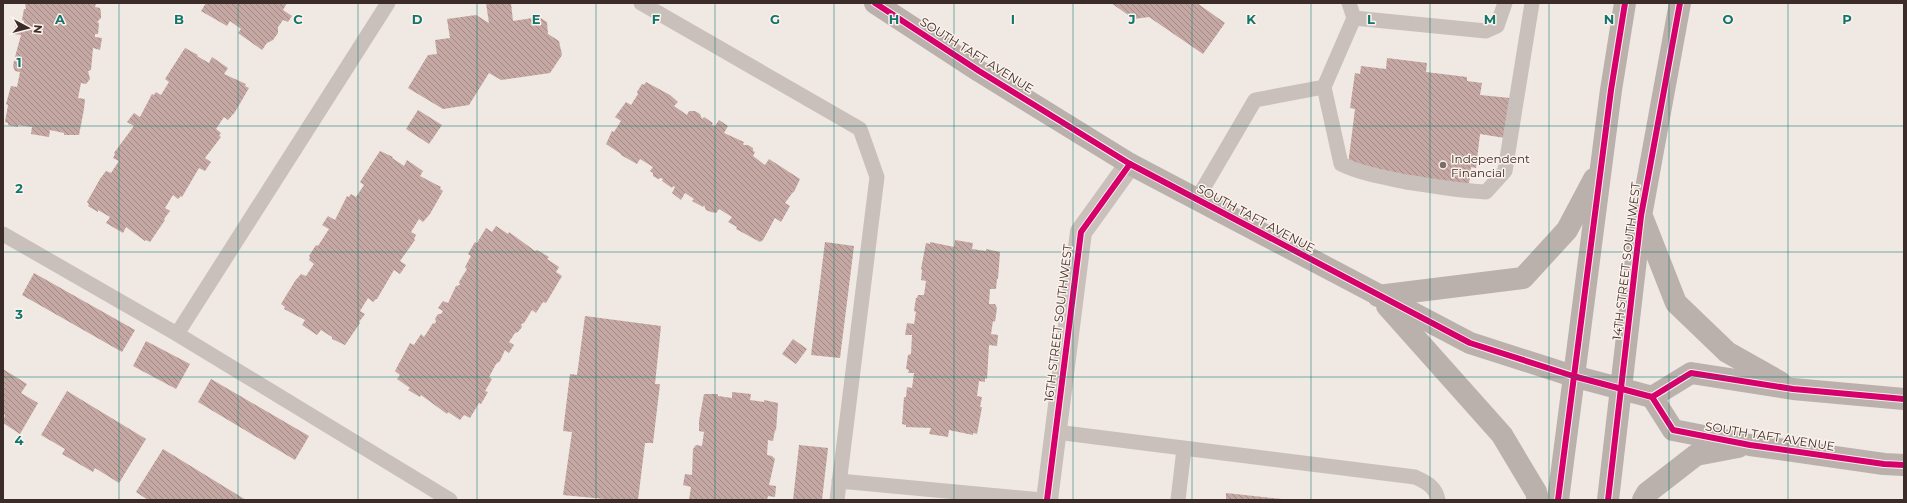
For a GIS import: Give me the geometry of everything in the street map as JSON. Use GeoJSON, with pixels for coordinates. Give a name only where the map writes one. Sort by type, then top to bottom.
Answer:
{"type":"FeatureCollection","features":[{"type":"Feature","properties":{"kind":"main road","name":"SOUTH TAFT AVENUE"},"geometry":{"type":"LineString","coordinates":[[875,3],[986,75],[1130,164],[1378,296],[1470,343],[1573,376],[1652,397],[1673,430],[1750,445],[1884,464],[1904,465]]}},
{"type":"Feature","properties":{"kind":"main road"},"geometry":{"type":"LineString","coordinates":[[1558,500],[1601,167],[1625,3]]}},
{"type":"Feature","properties":{"kind":"main road","name":"14TH STREET SOUTHWEST"},"geometry":{"type":"LineString","coordinates":[[1608,500],[1641,216],[1680,3]]}},
{"type":"Feature","properties":{"kind":"main road"},"geometry":{"type":"LineString","coordinates":[[1378,296],[1523,278],[1568,230],[1601,167]]}},
{"type":"Feature","properties":{"kind":"main road"},"geometry":{"type":"LineString","coordinates":[[1641,216],[1676,303],[1727,352],[1793,390]]}},
{"type":"Feature","properties":{"kind":"main road"},"geometry":{"type":"LineString","coordinates":[[1378,296],[1502,435],[1536,492],[1538,500]]}},
{"type":"Feature","properties":{"kind":"main road"},"geometry":{"type":"LineString","coordinates":[[1652,397],[1691,373],[1793,390],[1904,399]]}},
{"type":"Feature","properties":{"kind":"main road"},"geometry":{"type":"LineString","coordinates":[[1643,500],[1647,493],[1696,455],[1750,445]]}},
{"type":"Feature","properties":{"kind":"street","name":"16TH STREET SOUTHWEST"},"geometry":{"type":"LineString","coordinates":[[1047,500],[1081,232],[1130,164]]}},
{"type":"Feature","properties":{"kind":"lane"},"geometry":{"type":"LineString","coordinates":[[177,334],[388,3]]}},
{"type":"Feature","properties":{"kind":"lane"},"geometry":{"type":"LineString","coordinates":[[641,3],[860,129],[878,177],[837,500]]}},
{"type":"Feature","properties":{"kind":"lane"},"geometry":{"type":"LineString","coordinates":[[1349,3],[1354,18],[1324,87],[1341,164],[1355,171],[1455,190],[1486,192],[1505,171],[1532,3]]}},
{"type":"Feature","properties":{"kind":"lane"},"geometry":{"type":"LineString","coordinates":[[1354,18],[1486,31],[1497,26],[1505,3]]}},
{"type":"Feature","properties":{"kind":"lane"},"geometry":{"type":"LineString","coordinates":[[1197,199],[1256,100],[1324,87]]}},
{"type":"Feature","properties":{"kind":"lane"},"geometry":{"type":"LineString","coordinates":[[3,234],[177,334],[450,500]]}},
{"type":"Feature","properties":{"kind":"lane"},"geometry":{"type":"LineString","coordinates":[[1056,432],[1415,478],[1428,483],[1437,495],[1438,500]]}},
{"type":"Feature","properties":{"kind":"lane"},"geometry":{"type":"LineString","coordinates":[[1178,500],[1184,449]]}},
{"type":"Feature","properties":{"kind":"lane"},"geometry":{"type":"LineString","coordinates":[[839,481],[1042,500]]}},
{"type":"Feature","properties":{"kind":"building"},"geometry":{"type":"Polygon","coordinates":[[[25,3],[96,3],[95,7],[100,8],[101,18],[97,22],[99,23],[98,34],[95,34],[95,37],[102,38],[100,50],[93,48],[91,70],[88,71],[90,79],[86,84],[81,83],[78,98],[85,99],[79,135],[64,135],[64,133],[50,130],[49,137],[31,134],[32,127],[18,125],[18,127],[8,125],[8,123],[5,122],[8,105],[6,104],[11,86],[17,87],[20,72],[15,71],[13,66],[14,61],[17,59],[15,57],[21,35],[14,34],[16,23],[24,24],[24,21],[22,20],[24,9],[26,9],[25,3]]]}},
{"type":"Feature","properties":{"kind":"building"},"geometry":{"type":"Polygon","coordinates":[[[206,3],[287,3],[283,10],[292,16],[288,22],[283,20],[278,27],[278,33],[262,50],[238,33],[241,29],[230,21],[227,26],[201,11],[206,3]]]}},
{"type":"Feature","properties":{"kind":"building"},"geometry":{"type":"Polygon","coordinates":[[[486,3],[511,3],[513,21],[539,17],[547,22],[548,34],[559,41],[562,55],[550,73],[501,80],[489,73],[469,105],[443,109],[408,88],[428,55],[437,54],[435,40],[450,38],[447,19],[476,15],[489,23],[486,3]]]}},
{"type":"Feature","properties":{"kind":"building"},"geometry":{"type":"Polygon","coordinates":[[[1111,3],[1197,3],[1225,23],[1203,54],[1149,17],[1134,19],[1111,3]]]}},
{"type":"Feature","properties":{"kind":"building"},"geometry":{"type":"Polygon","coordinates":[[[185,48],[209,63],[212,57],[228,68],[224,74],[246,84],[245,86],[249,88],[235,112],[228,120],[224,117],[216,129],[221,133],[219,136],[221,137],[205,158],[211,162],[205,171],[199,168],[182,197],[181,196],[178,199],[173,195],[165,208],[170,211],[150,242],[145,241],[126,227],[123,233],[106,223],[110,217],[88,206],[89,204],[87,202],[106,171],[111,173],[119,161],[113,158],[114,153],[134,126],[127,122],[134,113],[140,117],[152,94],[154,95],[156,92],[161,95],[169,82],[165,79],[185,48]]]}},
{"type":"Feature","properties":{"kind":"building"},"geometry":{"type":"Polygon","coordinates":[[[1387,58],[1427,63],[1426,72],[1467,77],[1467,81],[1482,83],[1480,95],[1510,98],[1505,138],[1480,134],[1476,168],[1471,167],[1469,184],[1365,171],[1348,165],[1355,109],[1350,108],[1355,73],[1360,74],[1361,66],[1386,69],[1387,58]]]}},
{"type":"Feature","properties":{"kind":"building"},"geometry":{"type":"Polygon","coordinates":[[[646,82],[670,95],[678,102],[674,106],[687,115],[689,111],[695,111],[700,114],[702,119],[704,117],[713,123],[712,125],[715,126],[719,120],[728,126],[724,133],[744,142],[744,145],[748,145],[753,148],[753,151],[755,152],[753,156],[765,165],[769,159],[800,179],[794,192],[785,203],[790,206],[781,222],[775,218],[763,240],[760,242],[736,229],[737,227],[728,222],[732,217],[719,209],[716,213],[706,210],[704,205],[703,207],[692,201],[694,199],[685,193],[681,200],[672,193],[675,187],[673,186],[672,188],[662,181],[663,179],[658,179],[653,176],[653,173],[650,171],[653,167],[640,159],[637,164],[606,144],[612,131],[614,132],[621,121],[615,117],[626,102],[631,105],[642,84],[644,85],[646,82]]]}},
{"type":"Feature","properties":{"kind":"building"},"geometry":{"type":"Polygon","coordinates":[[[418,110],[442,125],[429,144],[406,129],[418,110]]]}},
{"type":"Feature","properties":{"kind":"building"},"geometry":{"type":"Polygon","coordinates":[[[380,151],[393,157],[392,158],[404,166],[407,160],[423,171],[420,176],[441,187],[440,189],[443,191],[430,214],[423,222],[419,219],[411,232],[416,235],[415,240],[400,261],[406,265],[400,274],[394,270],[377,299],[373,302],[368,298],[360,311],[365,314],[345,345],[332,339],[332,337],[321,330],[317,335],[302,325],[305,320],[284,309],[285,307],[281,304],[295,281],[301,274],[306,276],[314,264],[309,260],[309,256],[316,245],[318,246],[329,229],[322,225],[328,216],[335,220],[347,196],[349,197],[351,194],[356,197],[364,185],[360,182],[380,151]]]}},
{"type":"Feature","properties":{"kind":"building"},"geometry":{"type":"Polygon","coordinates":[[[496,226],[508,234],[509,232],[535,251],[537,250],[549,257],[547,259],[559,267],[556,272],[562,276],[546,303],[543,302],[536,313],[532,310],[524,323],[521,324],[522,327],[515,333],[509,342],[514,345],[509,353],[505,350],[500,361],[496,364],[489,377],[492,379],[485,391],[488,392],[481,404],[479,403],[470,418],[464,415],[460,420],[448,412],[447,414],[421,395],[420,397],[408,390],[410,388],[397,379],[400,375],[395,371],[410,343],[414,345],[421,334],[424,337],[433,323],[434,324],[436,322],[435,319],[438,314],[441,314],[443,311],[438,308],[443,301],[448,303],[456,286],[460,285],[459,282],[467,269],[465,267],[471,256],[468,254],[475,242],[477,243],[486,228],[492,232],[496,226]]]}},
{"type":"Feature","properties":{"kind":"building"},"geometry":{"type":"Polygon","coordinates":[[[955,240],[973,243],[972,249],[986,251],[986,249],[1000,252],[996,289],[990,289],[989,304],[995,304],[997,308],[991,334],[998,335],[997,346],[989,345],[987,379],[985,378],[985,382],[979,381],[977,396],[982,397],[980,407],[982,407],[977,434],[973,433],[973,435],[949,430],[948,437],[929,434],[931,428],[906,427],[906,425],[902,424],[904,397],[906,397],[907,387],[912,388],[914,373],[908,373],[909,370],[906,369],[908,355],[911,354],[912,335],[905,335],[907,323],[914,324],[916,298],[918,295],[924,295],[926,281],[921,280],[921,269],[926,243],[930,244],[930,242],[954,247],[955,240]]]}},
{"type":"Feature","properties":{"kind":"building"},"geometry":{"type":"Polygon","coordinates":[[[825,242],[854,246],[840,358],[811,355],[825,242]]]}},
{"type":"Feature","properties":{"kind":"building"},"geometry":{"type":"Polygon","coordinates":[[[34,273],[135,330],[122,352],[22,295],[34,273]]]}},
{"type":"Feature","properties":{"kind":"building"},"geometry":{"type":"Polygon","coordinates":[[[585,316],[661,326],[655,384],[660,384],[653,443],[645,443],[638,500],[615,500],[563,495],[572,432],[563,431],[570,374],[577,375],[585,316]]]}},
{"type":"Feature","properties":{"kind":"building"},"geometry":{"type":"Polygon","coordinates":[[[793,339],[807,349],[796,364],[782,354],[793,339]]]}},
{"type":"Feature","properties":{"kind":"building"},"geometry":{"type":"Polygon","coordinates":[[[146,341],[190,364],[176,389],[133,366],[146,341]]]}},
{"type":"Feature","properties":{"kind":"building"},"geometry":{"type":"Polygon","coordinates":[[[3,369],[27,384],[21,393],[38,403],[20,434],[3,423],[5,415],[3,414],[3,369]]]}},
{"type":"Feature","properties":{"kind":"building"},"geometry":{"type":"Polygon","coordinates":[[[211,379],[309,436],[295,460],[198,402],[211,379]]]}},
{"type":"Feature","properties":{"kind":"building"},"geometry":{"type":"Polygon","coordinates":[[[67,391],[146,439],[119,483],[95,468],[93,472],[62,454],[65,449],[41,435],[67,391]]]}},
{"type":"Feature","properties":{"kind":"building"},"geometry":{"type":"Polygon","coordinates":[[[732,392],[751,394],[750,400],[764,402],[764,400],[778,403],[776,431],[775,430],[773,441],[768,440],[767,455],[772,456],[775,459],[769,485],[776,486],[775,497],[768,496],[767,500],[689,500],[691,487],[683,485],[685,474],[692,475],[693,449],[696,445],[702,446],[704,432],[699,431],[699,421],[704,394],[718,394],[718,396],[732,398],[732,392]]]}},
{"type":"Feature","properties":{"kind":"building"},"geometry":{"type":"Polygon","coordinates":[[[799,445],[828,448],[822,500],[793,500],[799,445]]]}},
{"type":"Feature","properties":{"kind":"building"},"geometry":{"type":"Polygon","coordinates":[[[163,449],[246,500],[148,500],[136,492],[163,449]]]}},
{"type":"Feature","properties":{"kind":"building"},"geometry":{"type":"Polygon","coordinates":[[[1226,493],[1282,499],[1282,500],[1226,500],[1226,493]]]}},
{"type":"Feature","properties":{"kind":"cycle path"},"geometry":{"type":"LineString","coordinates":[[875,3],[979,71],[1130,164],[1470,343],[1573,376],[1652,397],[1673,430],[1750,445],[1884,464],[1904,465]]}},
{"type":"Feature","properties":{"kind":"cycle path"},"geometry":{"type":"LineString","coordinates":[[1558,500],[1611,90],[1625,3]]}},
{"type":"Feature","properties":{"kind":"cycle path"},"geometry":{"type":"LineString","coordinates":[[1608,500],[1641,216],[1680,3]]}},
{"type":"Feature","properties":{"kind":"cycle path"},"geometry":{"type":"LineString","coordinates":[[1047,500],[1081,232],[1130,164]]}},
{"type":"Feature","properties":{"kind":"cycle path"},"geometry":{"type":"LineString","coordinates":[[1652,397],[1691,373],[1793,389],[1904,399]]}},
{"type":"Feature","properties":{"kind":"place","name":"Independent Financial"},"geometry":{"type":"Point","coordinates":[1443,165]}}]}
